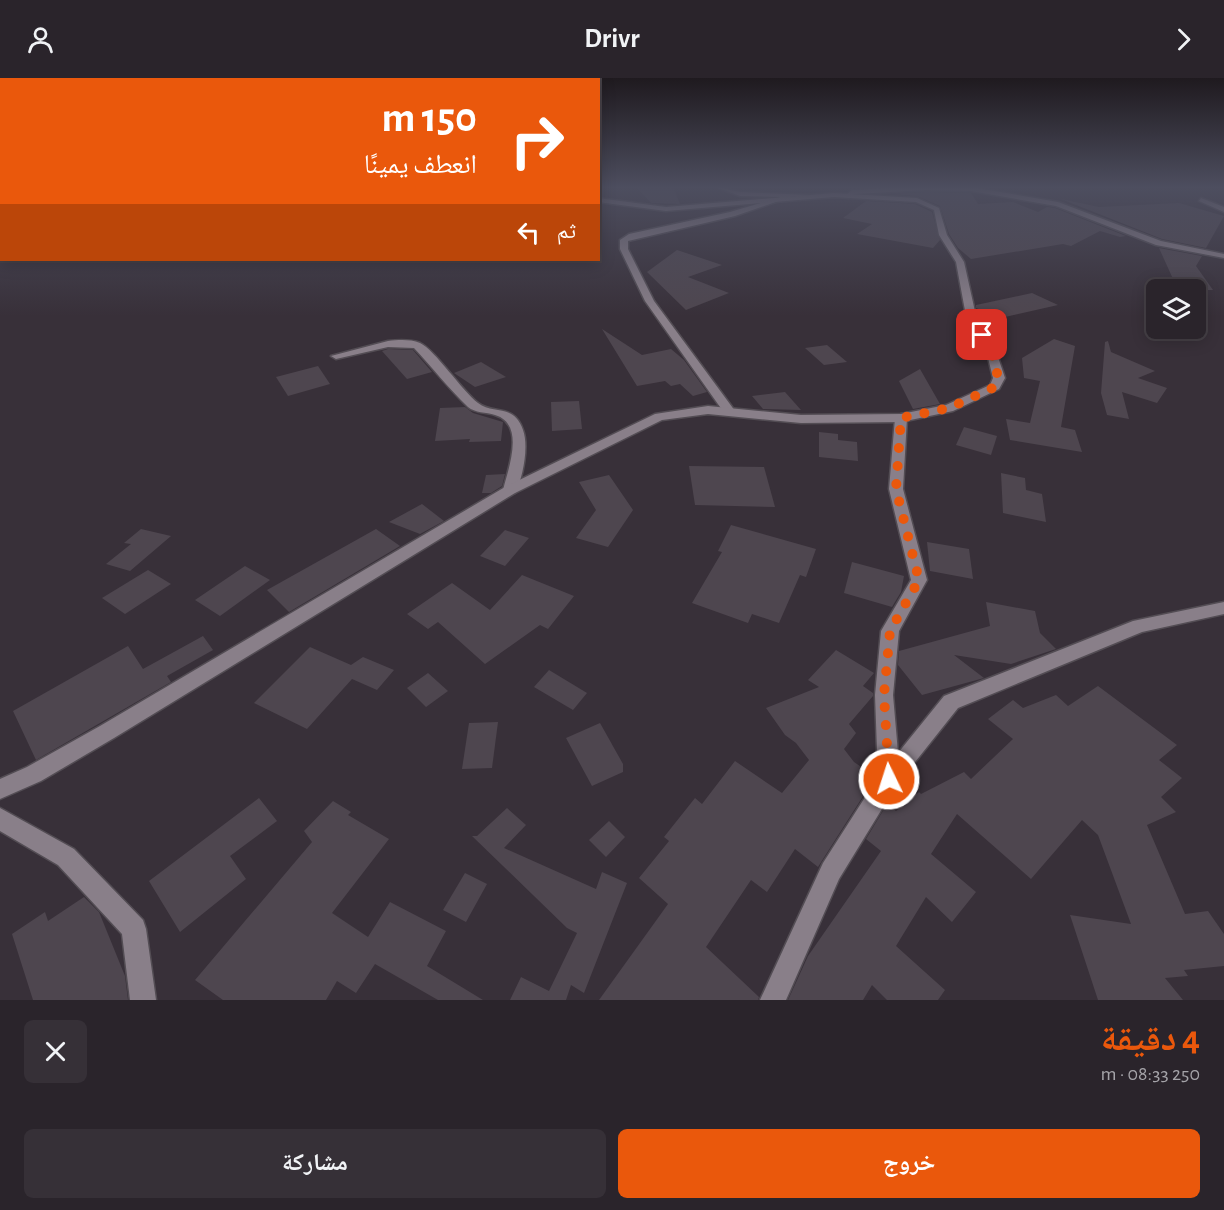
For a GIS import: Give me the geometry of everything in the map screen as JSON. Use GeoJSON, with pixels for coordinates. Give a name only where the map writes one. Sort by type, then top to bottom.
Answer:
{"type":"FeatureCollection","features":[{"type":"Feature","properties":{"kind":"street"},"geometry":{"type":"LineString","coordinates":[[659,230],[624,240],[624,249],[650,301],[729,411]]}},
{"type":"Feature","properties":{"kind":"street"},"geometry":{"type":"LineString","coordinates":[[0,789],[34,774],[107,732],[510,490],[659,417],[686,412],[729,411],[801,419],[901,418],[949,408],[995,387],[999,378],[992,354],[971,316],[960,262],[942,230]]}},
{"type":"Feature","properties":{"kind":"street"},"geometry":{"type":"LineString","coordinates":[[1125,230],[1159,243],[1224,256]]}},
{"type":"Feature","properties":{"kind":"street"},"geometry":{"type":"LineString","coordinates":[[336,356],[382,345],[408,342],[418,346],[474,406],[484,411],[507,416],[517,426],[519,441],[510,490]]}},
{"type":"Feature","properties":{"kind":"street"},"geometry":{"type":"LineString","coordinates":[[889,779],[884,695],[890,631],[919,580],[896,489],[901,418]]}},
{"type":"Feature","properties":{"kind":"street"},"geometry":{"type":"LineString","coordinates":[[773,1000],[831,871],[889,779],[951,702],[1139,626],[1224,608]]}},
{"type":"Feature","properties":{"kind":"street"},"geometry":{"type":"LineString","coordinates":[[0,819],[66,858],[134,929],[143,1000]]}},
{"type":"Feature","properties":{"kind":"building"},"geometry":{"type":"Polygon","coordinates":[[[863,230],[937,230],[940,240],[933,248],[857,234],[863,230]]]}},
{"type":"Feature","properties":{"kind":"building"},"geometry":{"type":"Polygon","coordinates":[[[948,230],[1111,230],[1126,236],[1120,237],[1100,231],[1071,246],[1063,244],[971,259],[958,248],[948,230]]]}},
{"type":"Feature","properties":{"kind":"building"},"geometry":{"type":"Polygon","coordinates":[[[1139,230],[1216,230],[1206,248],[1162,239],[1139,230]]]}},
{"type":"Feature","properties":{"kind":"building"},"geometry":{"type":"Polygon","coordinates":[[[1159,248],[1202,256],[1196,266],[1205,279],[1173,279],[1159,248]]]}},
{"type":"Feature","properties":{"kind":"building"},"geometry":{"type":"Polygon","coordinates":[[[677,250],[722,265],[688,277],[729,293],[686,310],[647,272],[677,250]]]}},
{"type":"Feature","properties":{"kind":"building"},"geometry":{"type":"Polygon","coordinates":[[[1206,280],[1213,290],[1206,290],[1206,280]]]}},
{"type":"Feature","properties":{"kind":"building"},"geometry":{"type":"Polygon","coordinates":[[[1032,293],[1058,305],[1001,318],[976,308],[976,305],[1032,293]]]}},
{"type":"Feature","properties":{"kind":"building"},"geometry":{"type":"Polygon","coordinates":[[[602,329],[642,355],[671,349],[684,360],[707,392],[693,396],[680,384],[671,386],[665,381],[637,386],[602,329]]]}},
{"type":"Feature","properties":{"kind":"building"},"geometry":{"type":"Polygon","coordinates":[[[1054,339],[1075,346],[1061,427],[1075,430],[1082,452],[1010,440],[1006,419],[1030,423],[1040,381],[1024,378],[1022,358],[1054,339]]]}},
{"type":"Feature","properties":{"kind":"building"},"geometry":{"type":"Polygon","coordinates":[[[1108,341],[1111,352],[1155,371],[1138,378],[1167,388],[1157,403],[1122,392],[1129,419],[1107,415],[1101,393],[1105,342],[1108,341]]]}},
{"type":"Feature","properties":{"kind":"building"},"geometry":{"type":"Polygon","coordinates":[[[827,345],[847,362],[824,365],[805,348],[827,345]]]}},
{"type":"Feature","properties":{"kind":"building"},"geometry":{"type":"Polygon","coordinates":[[[388,349],[413,350],[432,372],[407,379],[382,351],[388,349]]]}},
{"type":"Feature","properties":{"kind":"building"},"geometry":{"type":"Polygon","coordinates":[[[481,362],[506,377],[475,387],[454,373],[481,362]]]}},
{"type":"Feature","properties":{"kind":"building"},"geometry":{"type":"Polygon","coordinates":[[[318,366],[330,384],[288,396],[276,377],[318,366]]]}},
{"type":"Feature","properties":{"kind":"building"},"geometry":{"type":"Polygon","coordinates":[[[920,369],[940,404],[913,409],[899,381],[920,369]]]}},
{"type":"Feature","properties":{"kind":"building"},"geometry":{"type":"Polygon","coordinates":[[[785,392],[801,410],[763,409],[752,396],[785,392]]]}},
{"type":"Feature","properties":{"kind":"building"},"geometry":{"type":"Polygon","coordinates":[[[579,401],[582,429],[552,431],[551,402],[579,401]]]}},
{"type":"Feature","properties":{"kind":"building"},"geometry":{"type":"Polygon","coordinates":[[[465,407],[473,413],[503,422],[501,441],[469,442],[470,439],[435,441],[440,408],[465,407]]]}},
{"type":"Feature","properties":{"kind":"building"},"geometry":{"type":"Polygon","coordinates":[[[964,427],[997,436],[991,455],[956,445],[964,427]]]}},
{"type":"Feature","properties":{"kind":"building"},"geometry":{"type":"Polygon","coordinates":[[[819,432],[838,434],[838,440],[857,442],[858,461],[819,457],[819,432]]]}},
{"type":"Feature","properties":{"kind":"building"},"geometry":{"type":"Polygon","coordinates":[[[689,466],[764,467],[775,507],[695,505],[689,466]]]}},
{"type":"Feature","properties":{"kind":"building"},"geometry":{"type":"Polygon","coordinates":[[[1001,473],[1025,478],[1026,490],[1042,494],[1046,522],[1003,513],[1001,473]]]}},
{"type":"Feature","properties":{"kind":"building"},"geometry":{"type":"Polygon","coordinates":[[[505,474],[502,486],[491,493],[482,493],[486,475],[505,474]]]}},
{"type":"Feature","properties":{"kind":"building"},"geometry":{"type":"Polygon","coordinates":[[[609,475],[633,510],[608,547],[576,538],[596,510],[579,482],[609,475]]]}},
{"type":"Feature","properties":{"kind":"building"},"geometry":{"type":"Polygon","coordinates":[[[422,504],[444,521],[420,534],[389,522],[422,504]]]}},
{"type":"Feature","properties":{"kind":"building"},"geometry":{"type":"Polygon","coordinates":[[[731,525],[816,549],[806,577],[800,575],[779,623],[752,614],[748,623],[692,603],[722,552],[718,551],[731,525]]]}},
{"type":"Feature","properties":{"kind":"building"},"geometry":{"type":"Polygon","coordinates":[[[141,529],[171,536],[130,571],[106,564],[131,544],[124,543],[141,529]]]}},
{"type":"Feature","properties":{"kind":"building"},"geometry":{"type":"Polygon","coordinates":[[[376,529],[400,546],[289,612],[267,590],[376,529]]]}},
{"type":"Feature","properties":{"kind":"building"},"geometry":{"type":"Polygon","coordinates":[[[505,530],[529,538],[505,566],[480,556],[505,530]]]}},
{"type":"Feature","properties":{"kind":"building"},"geometry":{"type":"Polygon","coordinates":[[[927,542],[969,549],[973,579],[930,571],[927,542]]]}},
{"type":"Feature","properties":{"kind":"building"},"geometry":{"type":"Polygon","coordinates":[[[852,562],[904,576],[901,592],[892,607],[844,593],[852,562]]]}},
{"type":"Feature","properties":{"kind":"building"},"geometry":{"type":"Polygon","coordinates":[[[245,566],[270,580],[220,616],[195,600],[245,566]]]}},
{"type":"Feature","properties":{"kind":"building"},"geometry":{"type":"Polygon","coordinates":[[[148,570],[171,584],[125,614],[102,598],[148,570]]]}},
{"type":"Feature","properties":{"kind":"building"},"geometry":{"type":"Polygon","coordinates":[[[522,575],[574,596],[548,629],[540,625],[485,664],[438,622],[428,629],[407,614],[452,583],[490,610],[522,575]]]}},
{"type":"Feature","properties":{"kind":"building"},"geometry":{"type":"Polygon","coordinates":[[[986,602],[1035,611],[1040,633],[1056,649],[1011,664],[954,655],[984,678],[922,695],[898,665],[899,651],[990,626],[986,602]]]}},
{"type":"Feature","properties":{"kind":"building"},"geometry":{"type":"Polygon","coordinates":[[[203,636],[213,650],[167,676],[171,682],[36,760],[13,711],[128,646],[143,669],[203,636]]]}},
{"type":"Feature","properties":{"kind":"building"},"geometry":{"type":"Polygon","coordinates":[[[310,647],[351,665],[363,657],[394,670],[377,690],[352,679],[307,729],[254,703],[310,647]]]}},
{"type":"Feature","properties":{"kind":"building"},"geometry":{"type":"Polygon","coordinates":[[[836,650],[874,673],[863,686],[873,693],[873,696],[849,724],[856,733],[844,749],[854,762],[873,775],[864,787],[867,790],[818,867],[795,849],[767,892],[751,880],[706,947],[759,997],[758,1000],[599,1000],[668,904],[639,878],[669,841],[664,837],[695,798],[702,804],[735,761],[782,793],[809,760],[796,743],[785,735],[766,708],[819,687],[808,680],[836,650]]]}},
{"type":"Feature","properties":{"kind":"building"},"geometry":{"type":"Polygon","coordinates":[[[549,670],[587,693],[573,710],[534,687],[549,670]]]}},
{"type":"Feature","properties":{"kind":"building"},"geometry":{"type":"Polygon","coordinates":[[[428,673],[448,691],[426,707],[407,688],[428,673]]]}},
{"type":"Feature","properties":{"kind":"building"},"geometry":{"type":"Polygon","coordinates":[[[1098,686],[1177,745],[1159,760],[1182,778],[1161,797],[1176,812],[1147,825],[1185,914],[1208,911],[1224,934],[1224,966],[1184,970],[1188,976],[1165,978],[1183,1000],[1098,1000],[1070,915],[1131,924],[1098,835],[1082,820],[1031,879],[957,814],[931,854],[976,892],[952,922],[926,897],[896,946],[945,990],[938,1000],[887,1000],[872,985],[863,1000],[788,1000],[808,956],[881,851],[866,839],[887,804],[896,811],[919,792],[921,794],[964,772],[971,779],[1013,739],[988,719],[1013,700],[1023,708],[1056,695],[1068,706],[1098,686]]]}},
{"type":"Feature","properties":{"kind":"building"},"geometry":{"type":"Polygon","coordinates":[[[498,722],[492,768],[462,769],[469,723],[498,722]]]}},
{"type":"Feature","properties":{"kind":"building"},"geometry":{"type":"Polygon","coordinates":[[[600,723],[623,764],[623,772],[592,786],[566,738],[600,723]]]}},
{"type":"Feature","properties":{"kind":"building"},"geometry":{"type":"Polygon","coordinates":[[[259,798],[277,821],[230,856],[246,879],[180,932],[149,881],[259,798]]]}},
{"type":"Feature","properties":{"kind":"building"},"geometry":{"type":"Polygon","coordinates":[[[333,801],[351,812],[348,815],[389,839],[332,913],[368,937],[390,902],[446,931],[427,966],[483,1000],[438,1000],[375,964],[356,993],[337,981],[326,1000],[223,1000],[195,980],[312,842],[304,831],[333,801]]]}},
{"type":"Feature","properties":{"kind":"building"},"geometry":{"type":"Polygon","coordinates":[[[507,808],[526,825],[504,848],[596,889],[602,872],[627,883],[584,993],[571,985],[566,1000],[510,1000],[521,977],[549,991],[577,933],[567,928],[472,836],[477,836],[507,808]]]}},
{"type":"Feature","properties":{"kind":"building"},"geometry":{"type":"Polygon","coordinates":[[[609,821],[625,837],[606,857],[589,840],[609,821]]]}},
{"type":"Feature","properties":{"kind":"building"},"geometry":{"type":"Polygon","coordinates":[[[465,873],[487,884],[466,922],[443,910],[465,873]]]}},
{"type":"Feature","properties":{"kind":"building"},"geometry":{"type":"Polygon","coordinates":[[[84,897],[99,912],[125,976],[128,1000],[33,1000],[12,934],[45,912],[48,921],[84,897]]]}},
{"type":"Feature","properties":{"kind":"route"},"geometry":{"type":"LineString","coordinates":[[889,779],[884,695],[890,631],[919,580],[896,489],[901,418],[926,415],[949,408],[995,387],[999,378],[992,354],[982,335]]}}]}
